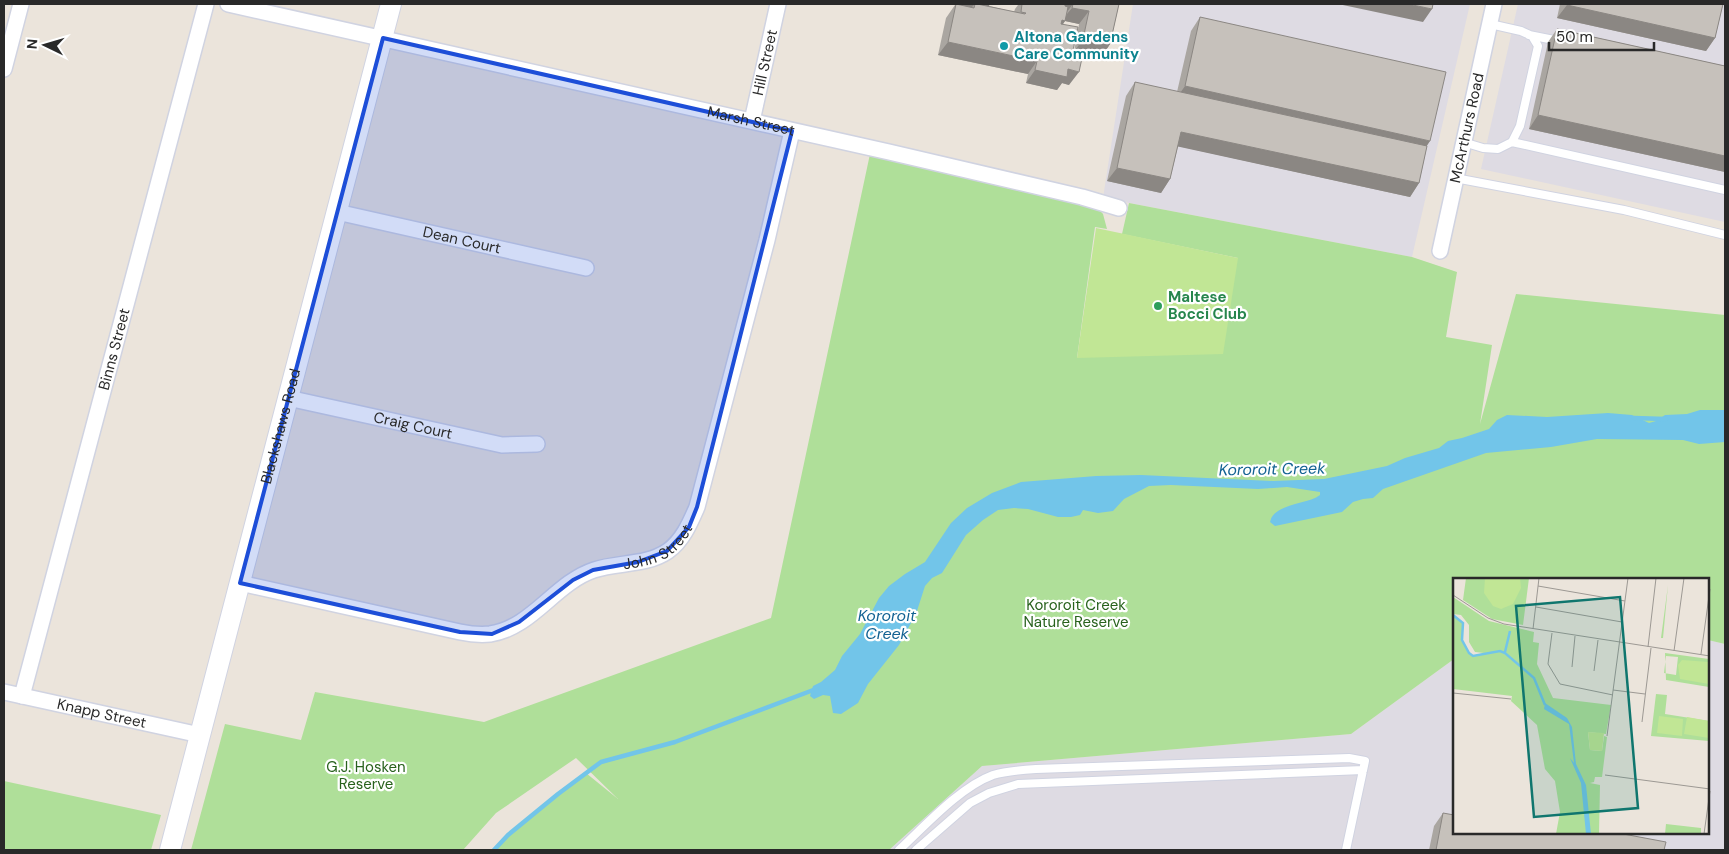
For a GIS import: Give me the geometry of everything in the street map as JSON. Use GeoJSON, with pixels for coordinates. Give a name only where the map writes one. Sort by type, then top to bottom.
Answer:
{"type":"FeatureCollection","features":[{"type":"Feature","properties":{"kind":"main road","name":"Blackshaws Road"},"geometry":{"type":"LineString","coordinates":[[170,850],[391,4]]}},
{"type":"Feature","properties":{"kind":"street"},"geometry":{"type":"LineString","coordinates":[[4,69],[21,4]]}},
{"type":"Feature","properties":{"kind":"street","name":"Binns Street"},"geometry":{"type":"LineString","coordinates":[[22,696],[206,4]]}},
{"type":"Feature","properties":{"kind":"street","name":"Marsh Street"},"geometry":{"type":"LineString","coordinates":[[228,4],[792,130],[1082,197],[1119,208]]}},
{"type":"Feature","properties":{"kind":"street","name":"Hill Street"},"geometry":{"type":"LineString","coordinates":[[752,121],[778,4]]}},
{"type":"Feature","properties":{"kind":"street","name":"McArthurs Road"},"geometry":{"type":"LineString","coordinates":[[1440,251],[1494,4]]}},
{"type":"Feature","properties":{"kind":"street","name":"John Street"},"geometry":{"type":"LineString","coordinates":[[240,583],[460,632],[478,635],[492,634],[519,622],[567,584],[593,570],[654,558],[667,551],[689,527],[697,507],[767,240],[792,130]]}},
{"type":"Feature","properties":{"kind":"street","name":"Dean Court"},"geometry":{"type":"LineString","coordinates":[[337,212],[586,268]]}},
{"type":"Feature","properties":{"kind":"street","name":"Craig Court"},"geometry":{"type":"LineString","coordinates":[[288,398],[502,445],[537,444]]}},
{"type":"Feature","properties":{"kind":"street","name":"Knapp Street"},"geometry":{"type":"LineString","coordinates":[[4,692],[200,735]]}},
{"type":"Feature","properties":{"kind":"lane"},"geometry":{"type":"LineString","coordinates":[[1463,142],[1483,148],[1498,149],[1512,142],[1520,126],[1538,46],[1532,36],[1521,31],[1490,24]]}},
{"type":"Feature","properties":{"kind":"lane"},"geometry":{"type":"LineString","coordinates":[[1529,35],[1567,42]]}},
{"type":"Feature","properties":{"kind":"lane"},"geometry":{"type":"LineString","coordinates":[[1512,142],[1725,190]]}},
{"type":"Feature","properties":{"kind":"lane"},"geometry":{"type":"LineString","coordinates":[[1455,178],[1615,208],[1725,236]]}},
{"type":"Feature","properties":{"kind":"lane"},"geometry":{"type":"LineString","coordinates":[[899,850],[969,788],[1004,772],[1349,758],[1365,761],[1346,850]]}},
{"type":"Feature","properties":{"kind":"lane"},"geometry":{"type":"LineString","coordinates":[[1173,764],[1174,778]]}},
{"type":"Feature","properties":{"kind":"lane"},"geometry":{"type":"LineString","coordinates":[[1081,768],[1081,782]]}},
{"type":"Feature","properties":{"kind":"lane"},"geometry":{"type":"LineString","coordinates":[[916,850],[965,806],[996,790],[1018,784],[1363,770]]}},
{"type":"Feature","properties":{"kind":"lane"},"geometry":{"type":"LineString","coordinates":[[969,788],[976,799]]}},
{"type":"Feature","properties":{"kind":"highlighted area"},"geometry":{"type":"Polygon","coordinates":[[[383,38],[792,131],[697,507],[689,527],[667,551],[638,562],[593,570],[573,580],[519,622],[492,634],[460,632],[240,583],[383,38]]]}},
{"type":"Feature","properties":{"kind":"shaded area"},"geometry":{"type":"Polygon","coordinates":[[[1133,4],[1470,4],[1412,257],[1103,198],[1133,4]]]}},
{"type":"Feature","properties":{"kind":"shaded area"},"geometry":{"type":"Polygon","coordinates":[[[1518,4],[1725,4],[1725,222],[1481,169],[1518,4]]]}},
{"type":"Feature","properties":{"kind":"shaded area"},"geometry":{"type":"Polygon","coordinates":[[[1709,640],[1725,644],[1725,850],[889,850],[982,766],[1351,734],[1453,660],[1453,834],[1709,834],[1709,640]]]}},
{"type":"Feature","properties":{"kind":"green space"},"geometry":{"type":"Polygon","coordinates":[[[870,154],[1095,205],[1103,214],[1107,229],[1095,227],[1077,358],[1238,258],[1122,234],[1129,203],[1412,257],[1457,272],[1446,337],[1492,345],[1480,424],[1516,294],[1725,315],[1725,644],[1709,640],[1709,578],[1453,578],[1453,660],[1351,734],[982,766],[889,850],[494,850],[508,835],[586,773],[618,799],[576,758],[496,813],[463,850],[191,850],[225,724],[301,740],[315,692],[484,722],[771,618],[870,154]]]}},
{"type":"Feature","properties":{"kind":"green space","name":"Maltese Bocci Club"},"geometry":{"type":"Polygon","coordinates":[[[1096,228],[1238,258],[1223,354],[1077,358],[1096,228]]]}},
{"type":"Feature","properties":{"kind":"green space"},"geometry":{"type":"Polygon","coordinates":[[[4,781],[161,815],[151,850],[4,850],[4,781]]]}},
{"type":"Feature","properties":{"kind":"water","name":"Kororoit Creek"},"geometry":{"type":"Polygon","coordinates":[[[1700,410],[1725,410],[1725,442],[1699,444],[1683,440],[1597,439],[1551,447],[1486,453],[1383,489],[1373,498],[1353,502],[1342,512],[1275,526],[1270,522],[1278,511],[1314,498],[1320,495],[1320,492],[1287,487],[1258,489],[1171,485],[1149,486],[1124,499],[1113,511],[1098,513],[1083,510],[1080,515],[1058,517],[1028,509],[998,510],[966,535],[942,573],[932,578],[925,586],[916,614],[899,645],[868,684],[858,703],[841,714],[833,713],[830,696],[823,695],[814,699],[810,696],[813,686],[835,670],[842,656],[860,634],[879,598],[889,586],[925,562],[951,523],[967,508],[992,493],[1021,482],[1096,476],[1141,475],[1273,481],[1324,479],[1387,466],[1405,458],[1439,448],[1448,441],[1489,429],[1497,420],[1507,415],[1547,417],[1608,413],[1632,415],[1649,423],[1665,415],[1687,414],[1700,410]]]}},
{"type":"Feature","properties":{"kind":"building"},"geometry":{"type":"Polygon","coordinates":[[[956,4],[974,8],[975,4],[977,4],[1025,14],[1021,12],[1022,4],[1065,4],[1068,7],[1065,21],[1062,20],[1061,24],[1078,27],[1072,55],[1082,58],[1079,72],[1068,69],[1067,77],[1035,70],[1037,61],[948,42],[956,4]]]}},
{"type":"Feature","properties":{"kind":"building"},"geometry":{"type":"Polygon","coordinates":[[[1073,4],[1119,4],[1110,44],[1083,39],[1089,11],[1072,8],[1073,4]]]}},
{"type":"Feature","properties":{"kind":"building"},"geometry":{"type":"Polygon","coordinates":[[[1408,4],[1433,4],[1432,9],[1408,4]]]}},
{"type":"Feature","properties":{"kind":"building"},"geometry":{"type":"Polygon","coordinates":[[[1567,4],[1723,4],[1715,38],[1567,4]]]}},
{"type":"Feature","properties":{"kind":"building"},"geometry":{"type":"Polygon","coordinates":[[[1200,17],[1446,72],[1430,141],[1185,86],[1200,17]]]}},
{"type":"Feature","properties":{"kind":"building"},"geometry":{"type":"Polygon","coordinates":[[[1557,29],[1725,66],[1725,156],[1538,115],[1557,29]]]}},
{"type":"Feature","properties":{"kind":"building"},"geometry":{"type":"Polygon","coordinates":[[[1135,82],[1427,146],[1419,183],[1181,132],[1170,179],[1117,168],[1135,82]]]}},
{"type":"Feature","properties":{"kind":"building"},"geometry":{"type":"Polygon","coordinates":[[[1443,813],[1453,815],[1453,834],[1623,834],[1666,842],[1664,850],[1436,850],[1443,813]]]}},
{"type":"Feature","properties":{"kind":"waterway","name":"Kororoit Creek"},"geometry":{"type":"LineString","coordinates":[[1634,418],[1666,419]]}},
{"type":"Feature","properties":{"kind":"waterway","name":"Kororoit Creek"},"geometry":{"type":"LineString","coordinates":[[494,850],[508,835],[601,762],[675,742],[816,689]]}},
{"type":"Feature","properties":{"kind":"place","name":"Altona Gardens Care Community"},"geometry":{"type":"Point","coordinates":[1004,46]}},
{"type":"Feature","properties":{"kind":"place","name":"Maltese Bocci Club"},"geometry":{"type":"Point","coordinates":[1158,306]}},
{"type":"Feature","properties":{"kind":"park label","name":"Kororoit Creek Nature Reserve"},"geometry":{"type":"Point","coordinates":[1076,614]}},
{"type":"Feature","properties":{"kind":"park label","name":"G.J. Hosken Reserve"},"geometry":{"type":"Point","coordinates":[366,776]}}]}
